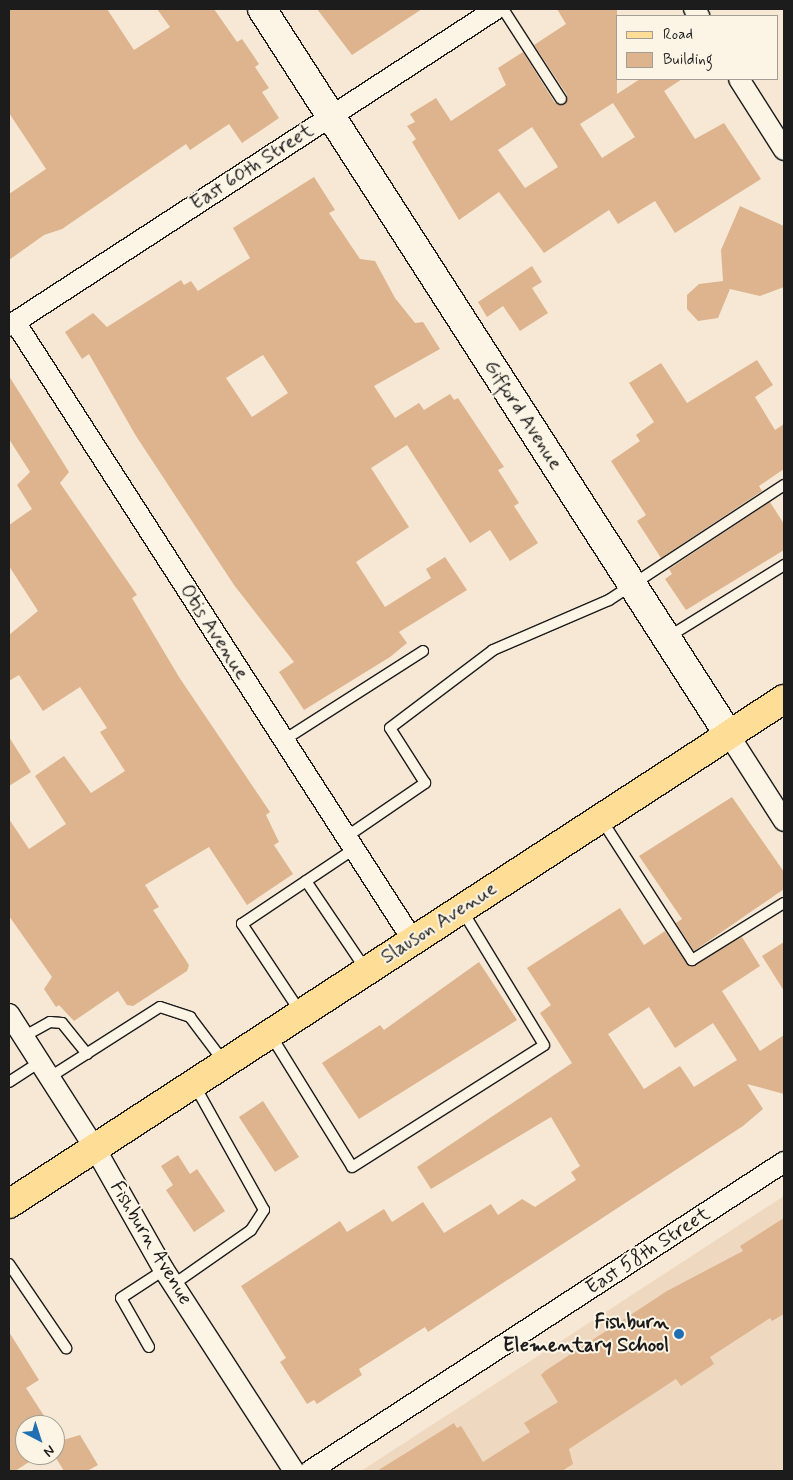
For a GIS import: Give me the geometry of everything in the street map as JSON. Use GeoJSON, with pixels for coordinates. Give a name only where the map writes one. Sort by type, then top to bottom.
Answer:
{"type":"FeatureCollection","features":[{"type":"Feature","properties":{"kind":"main road","name":"Slauson Avenue"},"geometry":{"type":"LineString","coordinates":[[9,1204],[96,1150],[194,1083],[367,970],[414,942],[461,909],[784,699]]}},
{"type":"Feature","properties":{"kind":"street","name":"Gifford Avenue"},"geometry":{"type":"LineString","coordinates":[[262,9],[784,820]]}},
{"type":"Feature","properties":{"kind":"street","name":"East 60th Street"},"geometry":{"type":"LineString","coordinates":[[12,324],[496,9]]}},
{"type":"Feature","properties":{"kind":"street"},"geometry":{"type":"LineString","coordinates":[[740,80],[784,150]]}},
{"type":"Feature","properties":{"kind":"street","name":"Otis Avenue"},"geometry":{"type":"LineString","coordinates":[[12,324],[414,942]]}},
{"type":"Feature","properties":{"kind":"street","name":"Fishburn Avenue"},"geometry":{"type":"LineString","coordinates":[[9,1014],[96,1150],[169,1277],[294,1471]]}},
{"type":"Feature","properties":{"kind":"street","name":"East 58th Street"},"geometry":{"type":"LineString","coordinates":[[310,1471],[784,1162]]}},
{"type":"Feature","properties":{"kind":"lane"},"geometry":{"type":"LineString","coordinates":[[503,9],[561,99]]}},
{"type":"Feature","properties":{"kind":"lane"},"geometry":{"type":"LineString","coordinates":[[301,1013],[242,924],[306,881],[350,843],[426,783],[390,728],[493,650],[632,585],[784,485]]}},
{"type":"Feature","properties":{"kind":"lane"},"geometry":{"type":"LineString","coordinates":[[667,638],[784,565]]}},
{"type":"Feature","properties":{"kind":"lane"},"geometry":{"type":"LineString","coordinates":[[284,740],[423,651]]}},
{"type":"Feature","properties":{"kind":"lane"},"geometry":{"type":"LineString","coordinates":[[601,818],[692,960],[784,902]]}},
{"type":"Feature","properties":{"kind":"lane"},"geometry":{"type":"LineString","coordinates":[[306,881],[367,970]]}},
{"type":"Feature","properties":{"kind":"lane"},"geometry":{"type":"LineString","coordinates":[[270,1034],[352,1167],[544,1045],[461,909]]}},
{"type":"Feature","properties":{"kind":"lane"},"geometry":{"type":"LineString","coordinates":[[9,1082],[87,1054],[160,1007],[190,1018],[225,1063]]}},
{"type":"Feature","properties":{"kind":"lane"},"geometry":{"type":"LineString","coordinates":[[23,1036],[50,1022],[62,1023],[87,1054]]}},
{"type":"Feature","properties":{"kind":"lane"},"geometry":{"type":"LineString","coordinates":[[149,1347],[121,1298],[169,1277],[251,1230],[264,1210],[194,1083]]}},
{"type":"Feature","properties":{"kind":"lane"},"geometry":{"type":"LineString","coordinates":[[9,1264],[66,1348]]}},
{"type":"Feature","properties":{"kind":"shaded area","name":"Fishburn Elementary School"},"geometry":{"type":"Polygon","coordinates":[[[784,1196],[784,1471],[361,1471],[784,1196]]]}},
{"type":"Feature","properties":{"kind":"building"},"geometry":{"type":"Polygon","coordinates":[[[9,9],[107,9],[134,50],[170,27],[157,9],[214,9],[237,42],[242,39],[259,64],[255,67],[269,88],[262,92],[279,118],[242,143],[229,124],[190,150],[186,144],[62,229],[44,235],[9,260],[9,194],[46,169],[9,113],[9,9]]]}},
{"type":"Feature","properties":{"kind":"building"},"geometry":{"type":"Polygon","coordinates":[[[317,9],[422,9],[352,55],[317,9]]]}},
{"type":"Feature","properties":{"kind":"building"},"geometry":{"type":"Polygon","coordinates":[[[557,9],[617,9],[617,94],[638,80],[680,80],[664,91],[695,139],[724,123],[761,179],[675,233],[655,201],[618,224],[609,210],[544,253],[499,192],[459,220],[412,142],[416,139],[407,126],[415,122],[410,114],[436,98],[451,121],[506,85],[498,68],[523,52],[555,103],[565,104],[567,95],[534,45],[566,24],[557,9]],[[613,103],[580,124],[602,158],[635,137],[613,103]],[[532,127],[498,150],[525,188],[558,167],[532,127]]]}},
{"type":"Feature","properties":{"kind":"building"},"geometry":{"type":"Polygon","coordinates":[[[314,177],[335,210],[329,213],[360,259],[375,261],[395,298],[415,323],[423,322],[440,349],[374,386],[395,418],[419,403],[424,410],[450,394],[454,400],[458,398],[504,467],[498,470],[519,503],[514,506],[538,543],[510,561],[490,530],[470,543],[407,445],[371,468],[409,527],[356,562],[385,607],[431,578],[426,569],[445,557],[467,590],[399,632],[407,643],[390,657],[304,710],[279,672],[294,662],[234,585],[136,436],[89,354],[82,359],[65,332],[93,313],[107,327],[181,280],[184,285],[191,281],[198,291],[250,258],[233,228],[314,177]],[[263,355],[226,378],[252,417],[288,393],[263,355]]]}},
{"type":"Feature","properties":{"kind":"building"},"geometry":{"type":"Polygon","coordinates":[[[740,206],[784,226],[784,287],[760,296],[730,289],[718,318],[698,321],[687,309],[687,295],[699,284],[723,281],[721,250],[740,206]]]}},
{"type":"Feature","properties":{"kind":"building"},"geometry":{"type":"Polygon","coordinates":[[[532,266],[542,282],[532,288],[548,313],[520,331],[503,306],[487,317],[478,302],[532,266]]]}},
{"type":"Feature","properties":{"kind":"building"},"geometry":{"type":"Polygon","coordinates":[[[757,360],[773,385],[755,397],[775,430],[784,424],[784,469],[759,486],[762,491],[661,558],[637,521],[646,515],[611,461],[640,441],[636,435],[654,422],[629,383],[661,363],[687,403],[757,360]]]}},
{"type":"Feature","properties":{"kind":"building"},"geometry":{"type":"Polygon","coordinates":[[[9,376],[69,472],[60,483],[137,595],[132,598],[179,677],[270,812],[266,815],[279,842],[274,845],[293,874],[247,905],[209,847],[145,885],[159,907],[153,910],[189,965],[187,971],[133,1006],[127,1005],[118,991],[74,1021],[59,1005],[56,1007],[44,989],[52,977],[9,916],[9,819],[29,849],[66,824],[35,776],[64,756],[91,793],[125,771],[100,732],[107,728],[80,687],[43,711],[19,675],[9,681],[9,635],[38,611],[9,566],[9,525],[32,509],[17,485],[30,472],[9,439],[9,376]]]}},
{"type":"Feature","properties":{"kind":"building"},"geometry":{"type":"Polygon","coordinates":[[[770,502],[784,524],[784,550],[686,610],[665,579],[672,574],[669,569],[770,502]]]}},
{"type":"Feature","properties":{"kind":"building"},"geometry":{"type":"Polygon","coordinates":[[[9,737],[31,772],[9,786],[9,737]]]}},
{"type":"Feature","properties":{"kind":"building"},"geometry":{"type":"Polygon","coordinates":[[[732,797],[784,872],[784,889],[694,951],[676,923],[682,919],[639,856],[732,797]]]}},
{"type":"Feature","properties":{"kind":"building"},"geometry":{"type":"Polygon","coordinates":[[[620,908],[644,945],[665,931],[689,966],[742,937],[760,966],[722,991],[760,1051],[784,1035],[784,1094],[747,1084],[763,1109],[743,1126],[428,1332],[425,1327],[359,1369],[362,1375],[317,1404],[314,1400],[307,1404],[280,1362],[286,1358],[241,1286],[340,1221],[347,1232],[384,1209],[392,1222],[423,1202],[444,1233],[491,1204],[498,1215],[522,1199],[535,1207],[576,1180],[571,1172],[580,1166],[551,1117],[431,1189],[417,1167],[572,1063],[540,1013],[551,1005],[527,968],[620,908]],[[649,1007],[608,1034],[644,1089],[680,1066],[694,1087],[737,1060],[713,1023],[675,1048],[649,1007]]]}},
{"type":"Feature","properties":{"kind":"building"},"geometry":{"type":"Polygon","coordinates":[[[784,942],[784,991],[762,956],[784,942]]]}},
{"type":"Feature","properties":{"kind":"building"},"geometry":{"type":"Polygon","coordinates":[[[479,962],[517,1020],[359,1119],[322,1063],[380,1025],[384,1030],[479,962]]]}},
{"type":"Feature","properties":{"kind":"building"},"geometry":{"type":"Polygon","coordinates":[[[263,1101],[299,1157],[275,1172],[239,1117],[263,1101]]]}},
{"type":"Feature","properties":{"kind":"building"},"geometry":{"type":"Polygon","coordinates":[[[178,1155],[190,1174],[197,1169],[225,1211],[194,1232],[166,1190],[173,1185],[161,1166],[178,1155]]]}},
{"type":"Feature","properties":{"kind":"building"},"geometry":{"type":"Polygon","coordinates":[[[784,1218],[784,1314],[772,1321],[770,1318],[710,1357],[714,1364],[681,1386],[676,1379],[569,1449],[573,1464],[562,1471],[377,1471],[454,1423],[457,1428],[461,1426],[483,1462],[530,1432],[524,1423],[558,1402],[541,1375],[545,1371],[667,1291],[743,1251],[740,1246],[784,1218]]]}},
{"type":"Feature","properties":{"kind":"building"},"geometry":{"type":"Polygon","coordinates":[[[9,1332],[39,1380],[26,1388],[44,1415],[15,1415],[15,1465],[24,1465],[15,1471],[9,1471],[9,1332]]]}},
{"type":"Feature","properties":{"kind":"building"},"geometry":{"type":"Polygon","coordinates":[[[80,1435],[98,1465],[87,1471],[64,1471],[60,1465],[65,1465],[65,1440],[80,1435]]]}},
{"type":"Feature","properties":{"kind":"place","name":"Fishburn Elementary School"},"geometry":{"type":"Point","coordinates":[679,1334]}}]}
